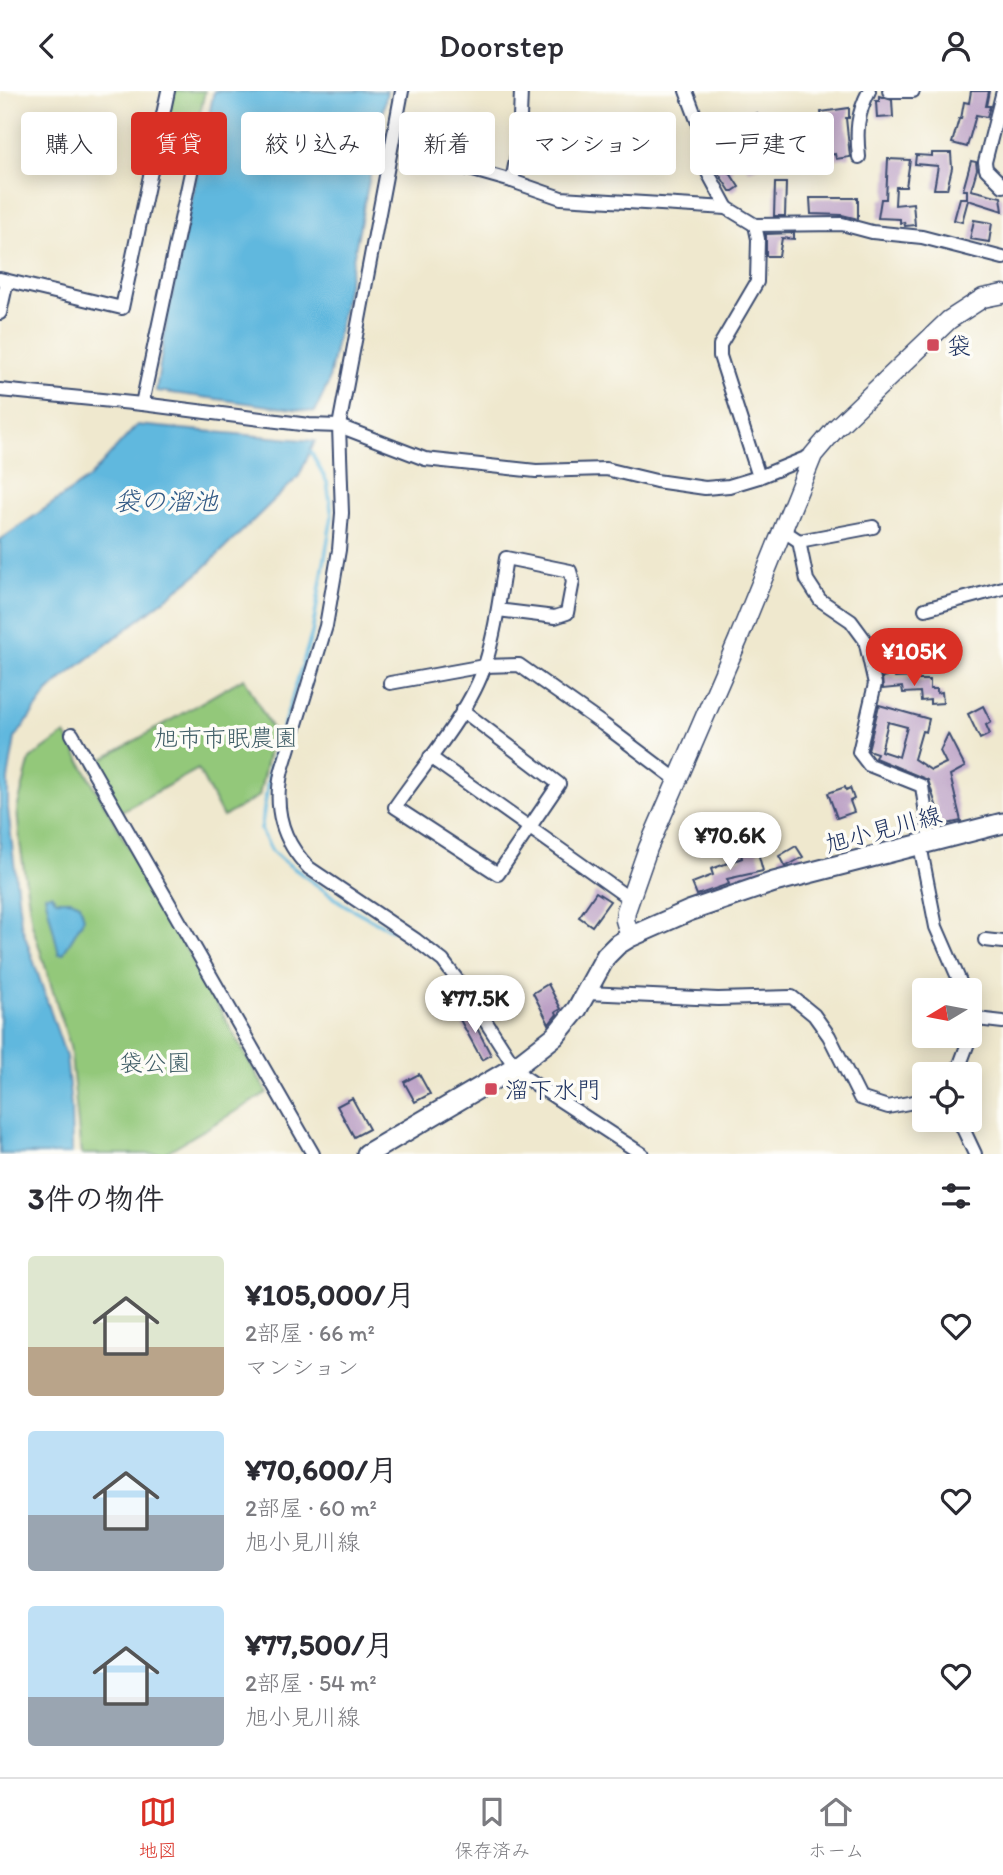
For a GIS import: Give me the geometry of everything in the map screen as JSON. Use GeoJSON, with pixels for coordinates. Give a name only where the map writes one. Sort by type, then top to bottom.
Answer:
{"type":"FeatureCollection","features":[{"type":"Feature","properties":{"kind":"main road","name":"旭小見川線"},"geometry":{"type":"LineString","coordinates":[[367,1154],[514,1068],[564,1027],[587,993],[606,956],[630,937],[689,911],[751,889],[1003,823]]}},
{"type":"Feature","properties":{"kind":"street"},"geometry":{"type":"LineString","coordinates":[[164,112],[168,91]]}},
{"type":"Feature","properties":{"kind":"street"},"geometry":{"type":"LineString","coordinates":[[402,91],[339,426],[342,475],[339,550],[326,626],[278,786],[283,829],[296,856],[309,868],[443,961],[470,997],[514,1068],[642,1154]]}},
{"type":"Feature","properties":{"kind":"street"},"geometry":{"type":"LineString","coordinates":[[512,181],[519,144],[521,91]]}},
{"type":"Feature","properties":{"kind":"street"},"geometry":{"type":"LineString","coordinates":[[686,91],[698,123],[707,171],[727,208]]}},
{"type":"Feature","properties":{"kind":"street"},"geometry":{"type":"LineString","coordinates":[[859,156],[857,118],[869,91]]}},
{"type":"Feature","properties":{"kind":"street"},"geometry":{"type":"LineString","coordinates":[[889,91],[913,91]]}},
{"type":"Feature","properties":{"kind":"street"},"geometry":{"type":"LineString","coordinates":[[1003,91],[985,162],[986,169],[1003,186]]}},
{"type":"Feature","properties":{"kind":"street"},"geometry":{"type":"LineString","coordinates":[[0,313],[4,280],[122,308],[151,175]]}},
{"type":"Feature","properties":{"kind":"street"},"geometry":{"type":"LineString","coordinates":[[142,404],[190,175]]}},
{"type":"Feature","properties":{"kind":"street"},"geometry":{"type":"LineString","coordinates":[[489,175],[561,198],[727,208],[754,225],[842,225],[872,232],[922,237],[1003,258]]}},
{"type":"Feature","properties":{"kind":"street"},"geometry":{"type":"LineString","coordinates":[[754,225],[758,239],[757,282],[720,345],[720,356],[759,477]]}},
{"type":"Feature","properties":{"kind":"street"},"geometry":{"type":"LineString","coordinates":[[630,937],[625,920],[626,911],[649,848],[813,455],[836,428],[949,320],[984,297],[1003,293]]}},
{"type":"Feature","properties":{"kind":"street"},"geometry":{"type":"LineString","coordinates":[[0,390],[309,425],[339,426],[425,459],[536,471],[606,469],[656,481],[705,488],[729,486],[759,477],[813,455]]}},
{"type":"Feature","properties":{"kind":"street"},"geometry":{"type":"LineString","coordinates":[[781,529],[799,541],[873,527]]}},
{"type":"Feature","properties":{"kind":"street"},"geometry":{"type":"LineString","coordinates":[[799,541],[807,580],[820,600],[851,621],[865,640],[875,684],[859,752],[869,765],[922,786],[925,843],[936,927],[958,978]]}},
{"type":"Feature","properties":{"kind":"street"},"geometry":{"type":"LineString","coordinates":[[462,711],[559,784],[498,873],[395,807],[462,711],[484,666],[498,610],[506,558],[570,571],[573,582],[567,613],[555,617],[498,610]]}},
{"type":"Feature","properties":{"kind":"street"},"geometry":{"type":"LineString","coordinates":[[925,610],[1003,588]]}},
{"type":"Feature","properties":{"kind":"street"},"geometry":{"type":"LineString","coordinates":[[390,683],[484,666],[519,666],[677,780]]}},
{"type":"Feature","properties":{"kind":"street"},"geometry":{"type":"LineString","coordinates":[[72,734],[313,1154]]}},
{"type":"Feature","properties":{"kind":"street"},"geometry":{"type":"LineString","coordinates":[[430,757],[630,899]]}},
{"type":"Feature","properties":{"kind":"street"},"geometry":{"type":"LineString","coordinates":[[985,940],[1003,942]]}},
{"type":"Feature","properties":{"kind":"street"},"geometry":{"type":"LineString","coordinates":[[587,993],[718,999],[793,997],[814,1015],[829,1036],[860,1098],[888,1107],[912,1102]]}},
{"type":"Feature","properties":{"kind":"street"},"geometry":{"type":"LineString","coordinates":[[982,1019],[1003,1021]]}},
{"type":"Feature","properties":{"kind":"street"},"geometry":{"type":"LineString","coordinates":[[965,1132],[975,1154]]}},
{"type":"Feature","properties":{"kind":"green space"},"geometry":{"type":"Polygon","coordinates":[[[172,91],[205,91],[200,112],[168,112],[172,91]]]}},
{"type":"Feature","properties":{"kind":"green space","name":"旭市市眠農園"},"geometry":{"type":"Polygon","coordinates":[[[244,678],[273,731],[259,796],[223,817],[198,769],[118,813],[91,766],[244,678]]]}},
{"type":"Feature","properties":{"kind":"green space","name":"袋公園"},"geometry":{"type":"Polygon","coordinates":[[[65,734],[267,1093],[163,1154],[81,1154],[70,1046],[32,924],[17,809],[30,759],[65,734]]]}},
{"type":"Feature","properties":{"kind":"water"},"geometry":{"type":"Polygon","coordinates":[[[214,91],[387,91],[383,112],[241,112],[241,175],[370,175],[328,384],[315,412],[156,391],[167,318],[197,175],[227,175],[227,112],[210,112],[214,91]]]}},
{"type":"Feature","properties":{"kind":"water","name":"袋の溜池"},"geometry":{"type":"Polygon","coordinates":[[[137,425],[315,441],[299,476],[199,573],[63,678],[48,692],[15,738],[8,779],[8,809],[21,924],[66,1057],[72,1154],[0,1154],[0,540],[89,478],[137,425]]]}},
{"type":"Feature","properties":{"kind":"water"},"geometry":{"type":"Polygon","coordinates":[[[51,894],[56,900],[71,900],[80,904],[84,918],[63,954],[59,954],[45,895],[51,894]]]}},
{"type":"Feature","properties":{"kind":"building"},"geometry":{"type":"Polygon","coordinates":[[[971,91],[989,91],[986,106],[990,106],[987,117],[976,115],[967,147],[952,143],[964,102],[969,103],[971,91]]]}},
{"type":"Feature","properties":{"kind":"building"},"geometry":{"type":"Polygon","coordinates":[[[879,96],[892,100],[893,117],[877,118],[876,101],[879,101],[879,96]]]}},
{"type":"Feature","properties":{"kind":"building"},"geometry":{"type":"Polygon","coordinates":[[[849,108],[849,118],[846,118],[850,157],[836,159],[834,112],[821,112],[849,108]]]}},
{"type":"Feature","properties":{"kind":"building"},"geometry":{"type":"Polygon","coordinates":[[[932,153],[951,153],[952,168],[947,189],[934,189],[938,166],[915,164],[916,155],[932,156],[932,153]]]}},
{"type":"Feature","properties":{"kind":"building"},"geometry":{"type":"Polygon","coordinates":[[[888,159],[910,160],[906,187],[896,187],[895,205],[913,203],[915,225],[905,226],[904,222],[900,223],[900,219],[878,218],[881,199],[886,199],[888,159]]]}},
{"type":"Feature","properties":{"kind":"building"},"geometry":{"type":"Polygon","coordinates":[[[971,161],[976,162],[977,169],[971,190],[1001,197],[1003,211],[968,200],[962,222],[954,220],[960,198],[967,198],[967,190],[963,190],[971,161]]]}},
{"type":"Feature","properties":{"kind":"building"},"geometry":{"type":"Polygon","coordinates":[[[720,175],[731,175],[739,187],[730,191],[720,175]]]}},
{"type":"Feature","properties":{"kind":"building"},"geometry":{"type":"Polygon","coordinates":[[[775,183],[786,183],[785,216],[774,216],[775,183]]]}},
{"type":"Feature","properties":{"kind":"building"},"geometry":{"type":"Polygon","coordinates":[[[810,198],[858,198],[858,219],[842,215],[811,214],[810,198]]]}},
{"type":"Feature","properties":{"kind":"building"},"geometry":{"type":"Polygon","coordinates":[[[974,220],[992,223],[989,242],[970,239],[974,220]]]}},
{"type":"Feature","properties":{"kind":"building"},"geometry":{"type":"Polygon","coordinates":[[[794,233],[794,239],[782,238],[779,256],[766,256],[766,234],[794,233]]]}},
{"type":"Feature","properties":{"kind":"building"},"geometry":{"type":"Polygon","coordinates":[[[894,675],[895,678],[930,680],[930,689],[937,689],[937,693],[942,692],[943,703],[930,704],[930,700],[921,701],[920,692],[903,693],[902,687],[883,689],[882,677],[894,675]]]}},
{"type":"Feature","properties":{"kind":"building"},"geometry":{"type":"Polygon","coordinates":[[[879,705],[929,719],[926,732],[922,731],[914,759],[931,770],[946,763],[940,751],[948,734],[965,767],[950,775],[961,821],[937,826],[934,808],[937,808],[928,780],[875,758],[877,753],[868,750],[879,705]],[[888,722],[881,751],[899,757],[907,727],[888,722]]]}},
{"type":"Feature","properties":{"kind":"building"},"geometry":{"type":"Polygon","coordinates":[[[983,706],[991,722],[986,725],[990,734],[980,739],[968,714],[983,706]]]}},
{"type":"Feature","properties":{"kind":"building"},"geometry":{"type":"Polygon","coordinates":[[[845,787],[846,790],[850,788],[854,799],[850,801],[854,812],[837,818],[828,793],[845,787]]]}},
{"type":"Feature","properties":{"kind":"building"},"geometry":{"type":"Polygon","coordinates":[[[796,846],[803,857],[785,867],[779,856],[796,846]]]}},
{"type":"Feature","properties":{"kind":"building"},"geometry":{"type":"Polygon","coordinates":[[[757,849],[763,871],[727,879],[729,884],[697,895],[692,883],[713,875],[711,869],[742,858],[741,853],[757,849]]]}},
{"type":"Feature","properties":{"kind":"building"},"geometry":{"type":"Polygon","coordinates":[[[596,892],[610,901],[592,926],[579,917],[596,892]]]}},
{"type":"Feature","properties":{"kind":"building"},"geometry":{"type":"Polygon","coordinates":[[[548,984],[561,1009],[549,1024],[533,993],[548,984]]]}},
{"type":"Feature","properties":{"kind":"building"},"geometry":{"type":"Polygon","coordinates":[[[468,1011],[491,1055],[482,1060],[458,1016],[468,1011]]]}},
{"type":"Feature","properties":{"kind":"building"},"geometry":{"type":"Polygon","coordinates":[[[419,1074],[430,1094],[415,1102],[404,1082],[419,1074]]]}},
{"type":"Feature","properties":{"kind":"building"},"geometry":{"type":"Polygon","coordinates":[[[352,1098],[369,1129],[354,1137],[337,1106],[352,1098]]]}},
{"type":"Feature","properties":{"kind":"waterway"},"geometry":{"type":"LineString","coordinates":[[311,452],[327,482],[332,516],[312,633],[270,769],[261,830],[272,851],[281,859],[343,904],[391,930]]}},
{"type":"Feature","properties":{"kind":"place","name":"袋"},"geometry":{"type":"Point","coordinates":[933,345]}},
{"type":"Feature","properties":{"kind":"place","name":"溜下水門"},"geometry":{"type":"Point","coordinates":[491,1089]}}]}
